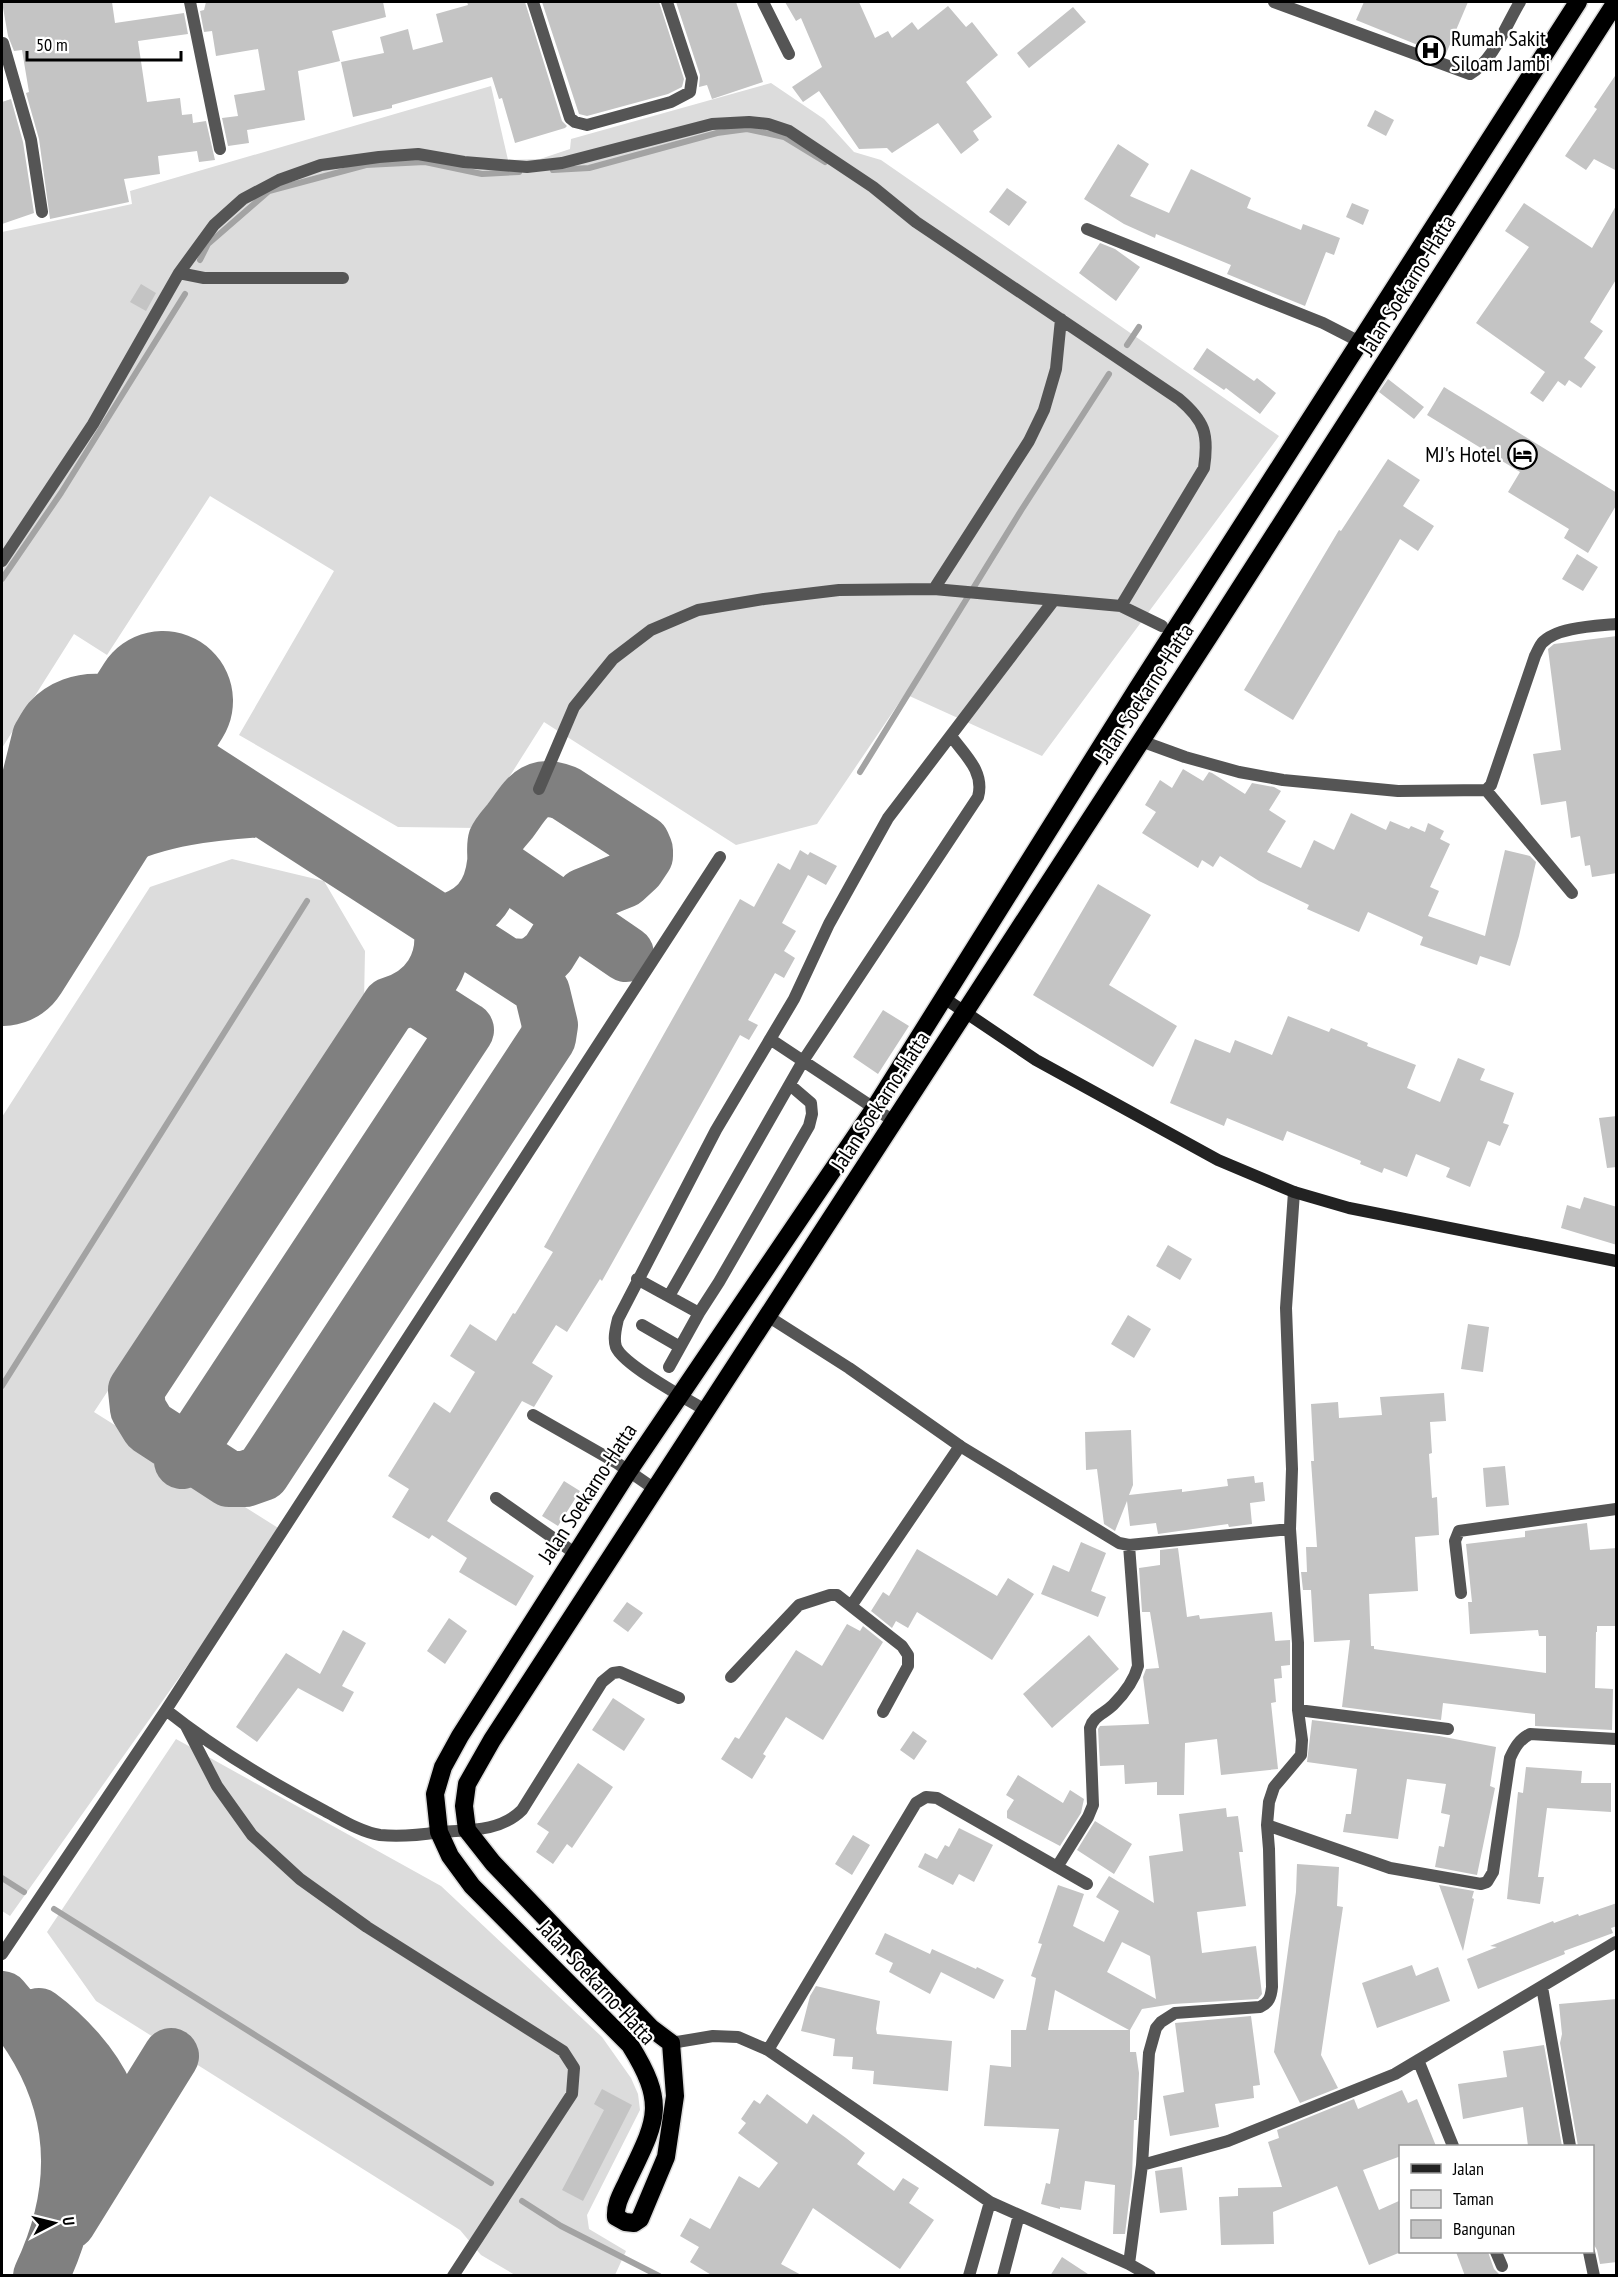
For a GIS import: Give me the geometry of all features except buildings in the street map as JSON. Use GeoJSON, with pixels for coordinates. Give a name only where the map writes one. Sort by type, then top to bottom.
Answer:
{"type":"FeatureCollection","features":[{"type":"Feature","properties":{"kind":"highway","name":"Jalan Soekarno-Hatta"},"geometry":{"type":"LineString","coordinates":[[1578,2],[1131,699],[874,1109],[628,1472],[460,1736],[443,1767],[435,1794],[439,1832],[450,1856],[472,1886],[630,2045],[646,2071],[656,2107],[647,2139],[617,2204],[616,2217],[625,2222],[634,2223],[640,2218],[666,2157],[675,2096],[671,2043],[651,2028],[597,1973],[493,1863],[467,1830],[464,1806],[467,1784],[492,1740],[896,1122],[1617,2]]}},
{"type":"Feature","properties":{"kind":"highway"},"geometry":{"type":"LineString","coordinates":[[1446,206],[1475,223]]}},
{"type":"Feature","properties":{"kind":"highway"},"geometry":{"type":"LineString","coordinates":[[580,1996],[597,1973]]}},
{"type":"Feature","properties":{"kind":"street"},"geometry":{"type":"LineString","coordinates":[[190,2],[220,149]]}},
{"type":"Feature","properties":{"kind":"street"},"geometry":{"type":"LineString","coordinates":[[533,2],[570,118],[575,122],[587,124],[671,102],[690,92],[692,78],[668,2]]}},
{"type":"Feature","properties":{"kind":"street"},"geometry":{"type":"LineString","coordinates":[[763,2],[789,54]]}},
{"type":"Feature","properties":{"kind":"street"},"geometry":{"type":"LineString","coordinates":[[1274,2],[1470,74],[1479,69],[1487,59],[1520,2]]}},
{"type":"Feature","properties":{"kind":"street"},"geometry":{"type":"LineString","coordinates":[[2,41],[31,140],[42,212]]}},
{"type":"Feature","properties":{"kind":"street"},"geometry":{"type":"LineString","coordinates":[[2,561],[93,424],[179,273],[214,225],[243,199],[279,180],[321,165],[418,154],[464,162],[526,167],[562,164],[712,124],[749,122],[768,124],[789,131],[873,188],[915,222],[1179,399],[1196,413],[1205,430],[1207,448],[1204,468],[1121,606]]}},
{"type":"Feature","properties":{"kind":"street"},"geometry":{"type":"LineString","coordinates":[[1087,229],[1323,323],[1360,342]]}},
{"type":"Feature","properties":{"kind":"street"},"geometry":{"type":"LineString","coordinates":[[179,273],[204,278],[343,278]]}},
{"type":"Feature","properties":{"kind":"street"},"geometry":{"type":"LineString","coordinates":[[934,589],[1029,441],[1044,410],[1056,369],[1061,319]]}},
{"type":"Feature","properties":{"kind":"street"},"geometry":{"type":"LineString","coordinates":[[539,789],[574,707],[613,659],[651,630],[698,610],[839,590],[934,589],[1121,606],[1162,626]]}},
{"type":"Feature","properties":{"kind":"street"},"geometry":{"type":"LineString","coordinates":[[707,1411],[628,1361],[617,1348],[614,1335],[618,1319],[716,1130],[794,999],[829,924],[888,818],[1054,600]]}},
{"type":"Feature","properties":{"kind":"street"},"geometry":{"type":"LineString","coordinates":[[1141,741],[1185,758],[1239,772],[1283,780],[1398,791],[1486,790],[1491,785],[1541,644],[1552,635],[1564,631],[1617,624]]}},
{"type":"Feature","properties":{"kind":"street"},"geometry":{"type":"LineString","coordinates":[[669,1296],[803,1061],[978,797],[981,786],[979,774],[951,736]]}},
{"type":"Feature","properties":{"kind":"street"},"geometry":{"type":"LineString","coordinates":[[1486,790],[1572,893]]}},
{"type":"Feature","properties":{"kind":"street"},"geometry":{"type":"LineString","coordinates":[[2,1954],[166,1710],[720,857]]}},
{"type":"Feature","properties":{"kind":"street"},"geometry":{"type":"LineString","coordinates":[[944,998],[1036,1060],[1218,1160],[1294,1192],[1349,1208],[1617,1261]]}},
{"type":"Feature","properties":{"kind":"street"},"geometry":{"type":"LineString","coordinates":[[770,1039],[896,1122]]}},
{"type":"Feature","properties":{"kind":"street"},"geometry":{"type":"LineString","coordinates":[[669,1367],[809,1126],[812,1114],[811,1103],[790,1085]]}},
{"type":"Feature","properties":{"kind":"street"},"geometry":{"type":"LineString","coordinates":[[1129,2264],[1142,2164],[1149,2053],[1156,2028],[1174,2013],[1260,2007],[1265,2005],[1271,1997],[1270,1860],[1267,1825],[1269,1802],[1274,1787],[1301,1755],[1298,1643],[1290,1529],[1292,1469],[1286,1308],[1294,1192]]}},
{"type":"Feature","properties":{"kind":"street"},"geometry":{"type":"LineString","coordinates":[[637,1279],[699,1313]]}},
{"type":"Feature","properties":{"kind":"street"},"geometry":{"type":"LineString","coordinates":[[769,1317],[849,1368],[960,1446],[1112,1540],[1129,1545],[1290,1529]]}},
{"type":"Feature","properties":{"kind":"street"},"geometry":{"type":"LineString","coordinates":[[642,1325],[680,1347]]}},
{"type":"Feature","properties":{"kind":"street"},"geometry":{"type":"LineString","coordinates":[[533,1415],[656,1490]]}},
{"type":"Feature","properties":{"kind":"street"},"geometry":{"type":"LineString","coordinates":[[851,1606],[960,1446]]}},
{"type":"Feature","properties":{"kind":"street"},"geometry":{"type":"LineString","coordinates":[[496,1498],[576,1554]]}},
{"type":"Feature","properties":{"kind":"street"},"geometry":{"type":"LineString","coordinates":[[1461,1593],[1455,1541],[1459,1531],[1617,1509]]}},
{"type":"Feature","properties":{"kind":"street"},"geometry":{"type":"LineString","coordinates":[[1057,1867],[1093,1805],[1090,1728],[1092,1721],[1113,1705],[1133,1680],[1138,1666],[1129,1545]]}},
{"type":"Feature","properties":{"kind":"street"},"geometry":{"type":"LineString","coordinates":[[731,1677],[799,1605],[830,1594],[837,1595],[902,1646],[908,1655],[908,1666],[883,1712]]}},
{"type":"Feature","properties":{"kind":"street"},"geometry":{"type":"LineString","coordinates":[[166,1710],[186,1726],[292,1794],[363,1830],[379,1835],[404,1836],[503,1824],[522,1810],[602,1682],[613,1673],[620,1672],[679,1698]]}},
{"type":"Feature","properties":{"kind":"street"},"geometry":{"type":"LineString","coordinates":[[1298,1710],[1448,1729]]}},
{"type":"Feature","properties":{"kind":"street"},"geometry":{"type":"LineString","coordinates":[[186,1726],[217,1786],[252,1835],[300,1879],[367,1928],[563,2051],[574,2068],[572,2094],[453,2276]]}},
{"type":"Feature","properties":{"kind":"street"},"geometry":{"type":"LineString","coordinates":[[1267,1825],[1390,1868],[1481,1884],[1487,1882],[1493,1872],[1510,1758],[1516,1745],[1530,1734],[1617,1739]]}},
{"type":"Feature","properties":{"kind":"street"},"geometry":{"type":"LineString","coordinates":[[768,2050],[916,1803],[926,1797],[937,1798],[1087,1884]]}},
{"type":"Feature","properties":{"kind":"street"},"geometry":{"type":"LineString","coordinates":[[1142,2164],[1228,2141],[1395,2074],[1616,1943]]}},
{"type":"Feature","properties":{"kind":"street"},"geometry":{"type":"LineString","coordinates":[[1542,1988],[1570,2145]]}},
{"type":"Feature","properties":{"kind":"street"},"geometry":{"type":"LineString","coordinates":[[671,2043],[713,2036],[738,2037],[768,2050],[990,2202],[1129,2264],[1150,2276]]}},
{"type":"Feature","properties":{"kind":"street"},"geometry":{"type":"LineString","coordinates":[[1418,2060],[1453,2145]]}},
{"type":"Feature","properties":{"kind":"street"},"geometry":{"type":"LineString","coordinates":[[969,2276],[990,2202]]}},
{"type":"Feature","properties":{"kind":"street"},"geometry":{"type":"LineString","coordinates":[[1003,2276],[1019,2215]]}},
{"type":"Feature","properties":{"kind":"street"},"geometry":{"type":"LineString","coordinates":[[1496,2253],[1502,2266]]}},
{"type":"Feature","properties":{"kind":"street"},"geometry":{"type":"LineString","coordinates":[[1590,2253],[1594,2276]]}},
{"type":"Feature","properties":{"kind":"green space"},"geometry":{"type":"Polygon","coordinates":[[[771,83],[824,119],[854,152],[881,160],[1279,436],[1042,756],[905,694],[817,824],[736,845],[544,722],[477,828],[398,827],[239,735],[334,571],[210,496],[107,655],[74,634],[2,748],[2,232],[132,204],[130,191],[491,86],[508,160],[540,159],[570,149],[571,139],[771,83]]]}},
{"type":"Feature","properties":{"kind":"green space"},"geometry":{"type":"Polygon","coordinates":[[[232,859],[324,881],[365,951],[364,1001],[94,1412],[283,1531],[10,1916],[2,1911],[2,1117],[150,887],[232,859]]]}},
{"type":"Feature","properties":{"kind":"green space"},"geometry":{"type":"Polygon","coordinates":[[[176,1739],[441,1886],[602,2037],[631,2078],[638,2094],[640,2110],[587,2215],[589,2229],[626,2251],[615,2275],[515,2275],[481,2255],[460,2230],[96,2001],[47,1932],[176,1739]]]}},
{"type":"Feature","properties":{"kind":"waterway"},"geometry":{"type":"LineString","coordinates":[[553,170],[589,168],[717,133],[747,129],[784,137],[825,162]]}},
{"type":"Feature","properties":{"kind":"waterway"},"geometry":{"type":"LineString","coordinates":[[200,260],[208,244],[269,191],[366,165],[425,162],[482,174],[519,172]]}},
{"type":"Feature","properties":{"kind":"waterway"},"geometry":{"type":"LineString","coordinates":[[2,579],[61,493],[185,294]]}},
{"type":"Feature","properties":{"kind":"waterway"},"geometry":{"type":"LineString","coordinates":[[1127,345],[1139,327]]}},
{"type":"Feature","properties":{"kind":"waterway"},"geometry":{"type":"LineString","coordinates":[[860,772],[1022,509],[1109,374]]}},
{"type":"Feature","properties":{"kind":"waterway"},"geometry":{"type":"LineString","coordinates":[[2,1386],[307,901]]}},
{"type":"Feature","properties":{"kind":"waterway"},"geometry":{"type":"LineString","coordinates":[[2,1878],[24,1892]]}},
{"type":"Feature","properties":{"kind":"waterway"},"geometry":{"type":"LineString","coordinates":[[54,1909],[491,2183]]}},
{"type":"Feature","properties":{"kind":"waterway"},"geometry":{"type":"LineString","coordinates":[[522,2201],[561,2226],[659,2276]]}},
{"type":"Feature","properties":{"kind":"taxiway"},"geometry":{"type":"LineString","coordinates":[[2,890],[40,737],[47,725],[61,712],[86,703],[99,702],[126,708],[138,715],[152,729],[161,753],[162,782],[155,800],[136,821],[118,828],[87,833],[71,842],[54,864],[38,898]]}},
{"type":"Feature","properties":{"kind":"taxiway"},"geometry":{"type":"LineString","coordinates":[[148,725],[197,766],[538,986],[542,992],[550,1025],[548,1038],[262,1473],[245,1479],[229,1479],[149,1427],[138,1409],[136,1390],[390,1005],[415,994],[432,975],[441,952],[441,924],[453,920],[472,910],[485,895],[493,875],[496,840],[527,799],[532,794],[546,789],[565,793],[642,843],[645,856],[637,868],[624,880],[584,896],[548,954],[537,963],[525,967],[507,966]]}},
{"type":"Feature","properties":{"kind":"taxiway"},"geometry":{"type":"LineString","coordinates":[[115,840],[149,826],[186,817],[261,809]]}},
{"type":"Feature","properties":{"kind":"taxiway"},"geometry":{"type":"LineString","coordinates":[[495,864],[626,954]]}},
{"type":"Feature","properties":{"kind":"taxiway"},"geometry":{"type":"LineString","coordinates":[[182,1461],[466,1030],[413,996]]}},
{"type":"Feature","properties":{"kind":"taxiway"},"geometry":{"type":"LineString","coordinates":[[2,1999],[27,2031],[46,2063],[59,2096],[67,2131],[69,2166],[65,2202],[56,2239],[41,2276]]}},
{"type":"Feature","properties":{"kind":"taxiway"},"geometry":{"type":"LineString","coordinates":[[39,2016],[68,2041],[94,2073],[111,2106],[118,2141]]}},
{"type":"Feature","properties":{"kind":"taxiway"},"geometry":{"type":"LineString","coordinates":[[68,2222],[171,2056]]}},
{"type":"Feature","properties":{"kind":"runway"},"geometry":{"type":"LineString","coordinates":[[2,956],[163,701]]}},
{"type":"Feature","properties":{"kind":"place","name":"Rumah Sakit Siloam Jambi"},"geometry":{"type":"Point","coordinates":[1430,51]}},
{"type":"Feature","properties":{"kind":"place","name":"MJ's Hotel"},"geometry":{"type":"Point","coordinates":[1522,454]}}]}
